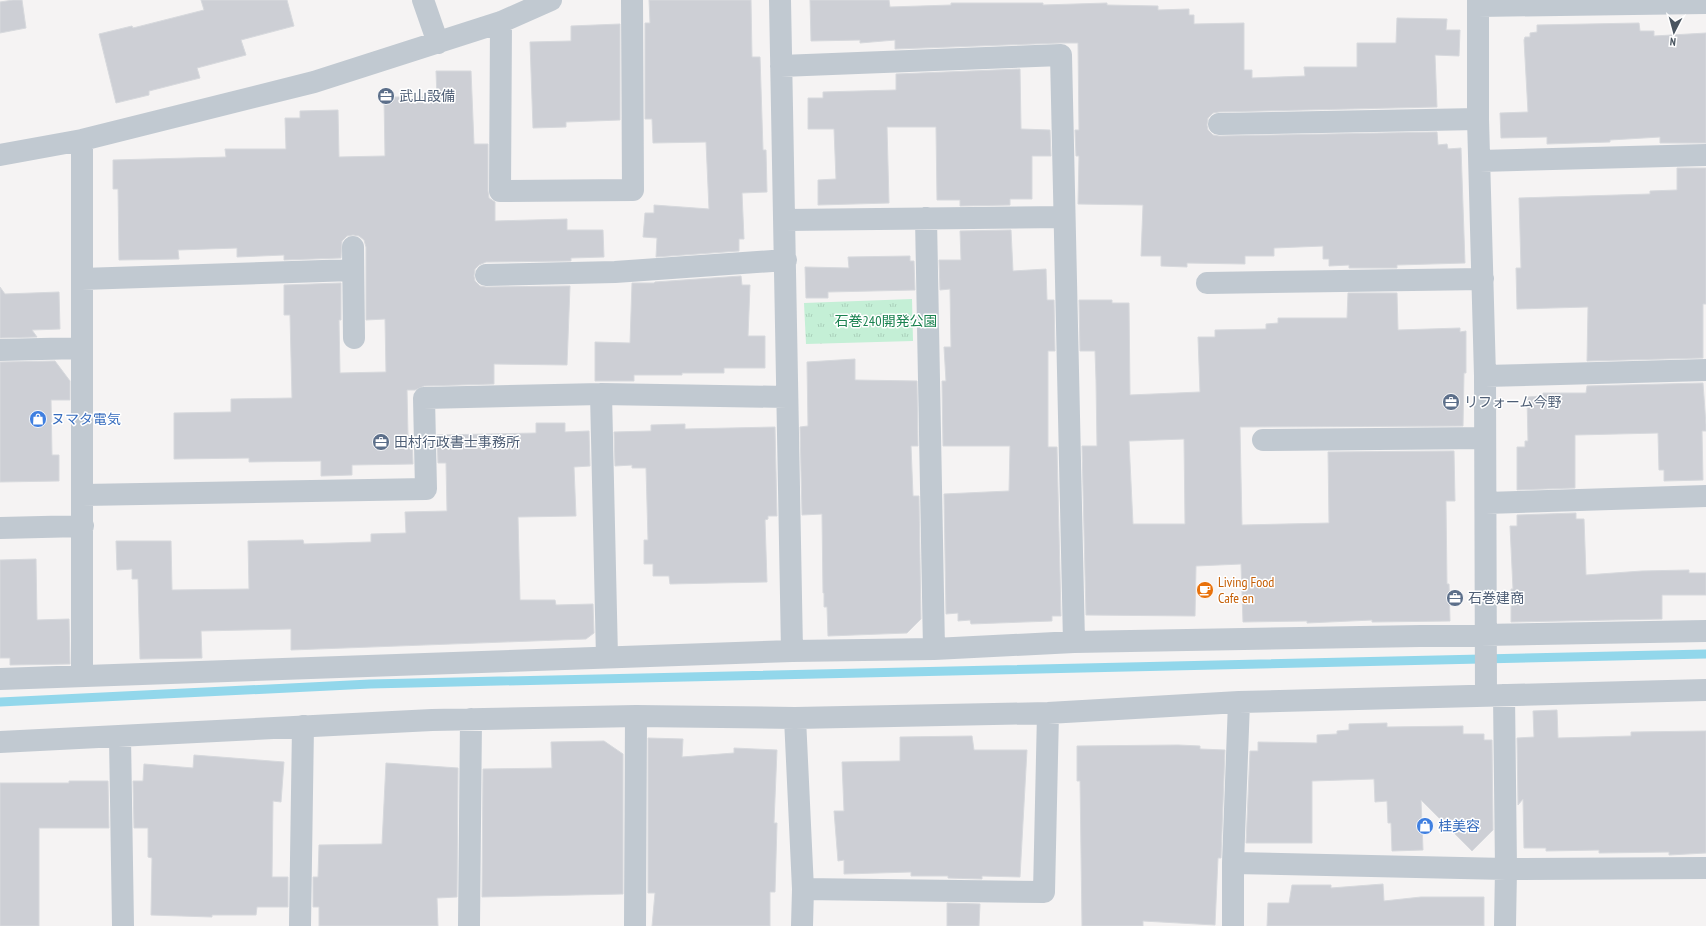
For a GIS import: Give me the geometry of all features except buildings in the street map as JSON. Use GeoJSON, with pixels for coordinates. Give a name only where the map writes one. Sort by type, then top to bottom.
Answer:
{"type":"FeatureCollection","features":[{"type":"Feature","properties":{"kind":"street"},"geometry":{"type":"LineString","coordinates":[[423,0],[438,43]]}},
{"type":"Feature","properties":{"kind":"street"},"geometry":{"type":"LineString","coordinates":[[0,155],[82,140],[314,82],[501,22],[551,0]]}},
{"type":"Feature","properties":{"kind":"street"},"geometry":{"type":"LineString","coordinates":[[501,22],[500,191],[633,190],[632,0]]}},
{"type":"Feature","properties":{"kind":"street"},"geometry":{"type":"LineString","coordinates":[[780,0],[786,260],[792,651]]}},
{"type":"Feature","properties":{"kind":"street"},"geometry":{"type":"LineString","coordinates":[[1505,926],[1506,869],[1492,689],[1486,644],[1485,376],[1478,119],[1478,3],[1706,3]]}},
{"type":"Feature","properties":{"kind":"street"},"geometry":{"type":"LineString","coordinates":[[781,66],[1061,55],[1074,642]]}},
{"type":"Feature","properties":{"kind":"street"},"geometry":{"type":"LineString","coordinates":[[1219,124],[1478,119]]}},
{"type":"Feature","properties":{"kind":"street"},"geometry":{"type":"LineString","coordinates":[[82,140],[82,675]]}},
{"type":"Feature","properties":{"kind":"street"},"geometry":{"type":"LineString","coordinates":[[1480,162],[1706,156]]}},
{"type":"Feature","properties":{"kind":"street"},"geometry":{"type":"LineString","coordinates":[[785,220],[1064,217]]}},
{"type":"Feature","properties":{"kind":"street"},"geometry":{"type":"LineString","coordinates":[[926,218],[934,649]]}},
{"type":"Feature","properties":{"kind":"street"},"geometry":{"type":"LineString","coordinates":[[353,247],[354,338]]}},
{"type":"Feature","properties":{"kind":"street"},"geometry":{"type":"LineString","coordinates":[[486,275],[615,272],[786,260]]}},
{"type":"Feature","properties":{"kind":"street"},"geometry":{"type":"LineString","coordinates":[[82,279],[354,270]]}},
{"type":"Feature","properties":{"kind":"street"},"geometry":{"type":"LineString","coordinates":[[1207,283],[1483,279]]}},
{"type":"Feature","properties":{"kind":"street"},"geometry":{"type":"LineString","coordinates":[[0,350],[82,348]]}},
{"type":"Feature","properties":{"kind":"street"},"geometry":{"type":"LineString","coordinates":[[1485,376],[1706,370]]}},
{"type":"Feature","properties":{"kind":"street"},"geometry":{"type":"LineString","coordinates":[[83,495],[426,489],[424,398],[601,394],[787,397]]}},
{"type":"Feature","properties":{"kind":"street"},"geometry":{"type":"LineString","coordinates":[[601,394],[607,657]]}},
{"type":"Feature","properties":{"kind":"street"},"geometry":{"type":"LineString","coordinates":[[1263,440],[1485,438]]}},
{"type":"Feature","properties":{"kind":"street"},"geometry":{"type":"LineString","coordinates":[[1486,503],[1706,496]]}},
{"type":"Feature","properties":{"kind":"street"},"geometry":{"type":"LineString","coordinates":[[0,528],[83,526]]}},
{"type":"Feature","properties":{"kind":"street"},"geometry":{"type":"LineString","coordinates":[[0,678],[792,651],[934,649],[1074,642],[1486,644],[1706,631]]}},
{"type":"Feature","properties":{"kind":"street"},"geometry":{"type":"LineString","coordinates":[[0,742],[120,737],[303,726],[471,719],[636,716],[795,718],[1048,713],[1492,689],[1706,690]]}},
{"type":"Feature","properties":{"kind":"street"},"geometry":{"type":"LineString","coordinates":[[1233,926],[1233,863],[1239,702]]}},
{"type":"Feature","properties":{"kind":"street"},"geometry":{"type":"LineString","coordinates":[[803,889],[1044,892],[1048,713]]}},
{"type":"Feature","properties":{"kind":"street"},"geometry":{"type":"LineString","coordinates":[[635,926],[636,716]]}},
{"type":"Feature","properties":{"kind":"street"},"geometry":{"type":"LineString","coordinates":[[795,718],[803,889],[802,926]]}},
{"type":"Feature","properties":{"kind":"street"},"geometry":{"type":"LineString","coordinates":[[470,926],[471,719]]}},
{"type":"Feature","properties":{"kind":"street"},"geometry":{"type":"LineString","coordinates":[[300,926],[303,726]]}},
{"type":"Feature","properties":{"kind":"street"},"geometry":{"type":"LineString","coordinates":[[120,737],[123,926]]}},
{"type":"Feature","properties":{"kind":"street"},"geometry":{"type":"LineString","coordinates":[[1233,863],[1506,869],[1706,868]]}},
{"type":"Feature","properties":{"kind":"green space","name":"石巻240開発公園"},"geometry":{"type":"Polygon","coordinates":[[[912,299],[913,341],[806,344],[804,303],[912,299]]]}},
{"type":"Feature","properties":{"kind":"waterway"},"geometry":{"type":"LineString","coordinates":[[0,702],[370,684],[1706,654]]}},
{"type":"Feature","properties":{"kind":"place","name":"武山設備"},"geometry":{"type":"Point","coordinates":[386,96]}},
{"type":"Feature","properties":{"kind":"place","name":"リフォーム今野"},"geometry":{"type":"Point","coordinates":[1451,402]}},
{"type":"Feature","properties":{"kind":"place","name":"ヌマタ電気"},"geometry":{"type":"Point","coordinates":[38,419]}},
{"type":"Feature","properties":{"kind":"place","name":"田村行政書士事務所"},"geometry":{"type":"Point","coordinates":[381,442]}},
{"type":"Feature","properties":{"kind":"place","name":"Living Food Cafe en"},"geometry":{"type":"Point","coordinates":[1205,590]}},
{"type":"Feature","properties":{"kind":"place","name":"石巻建商"},"geometry":{"type":"Point","coordinates":[1455,598]}},
{"type":"Feature","properties":{"kind":"place","name":"桂美容"},"geometry":{"type":"Point","coordinates":[1425,826]}}]}
